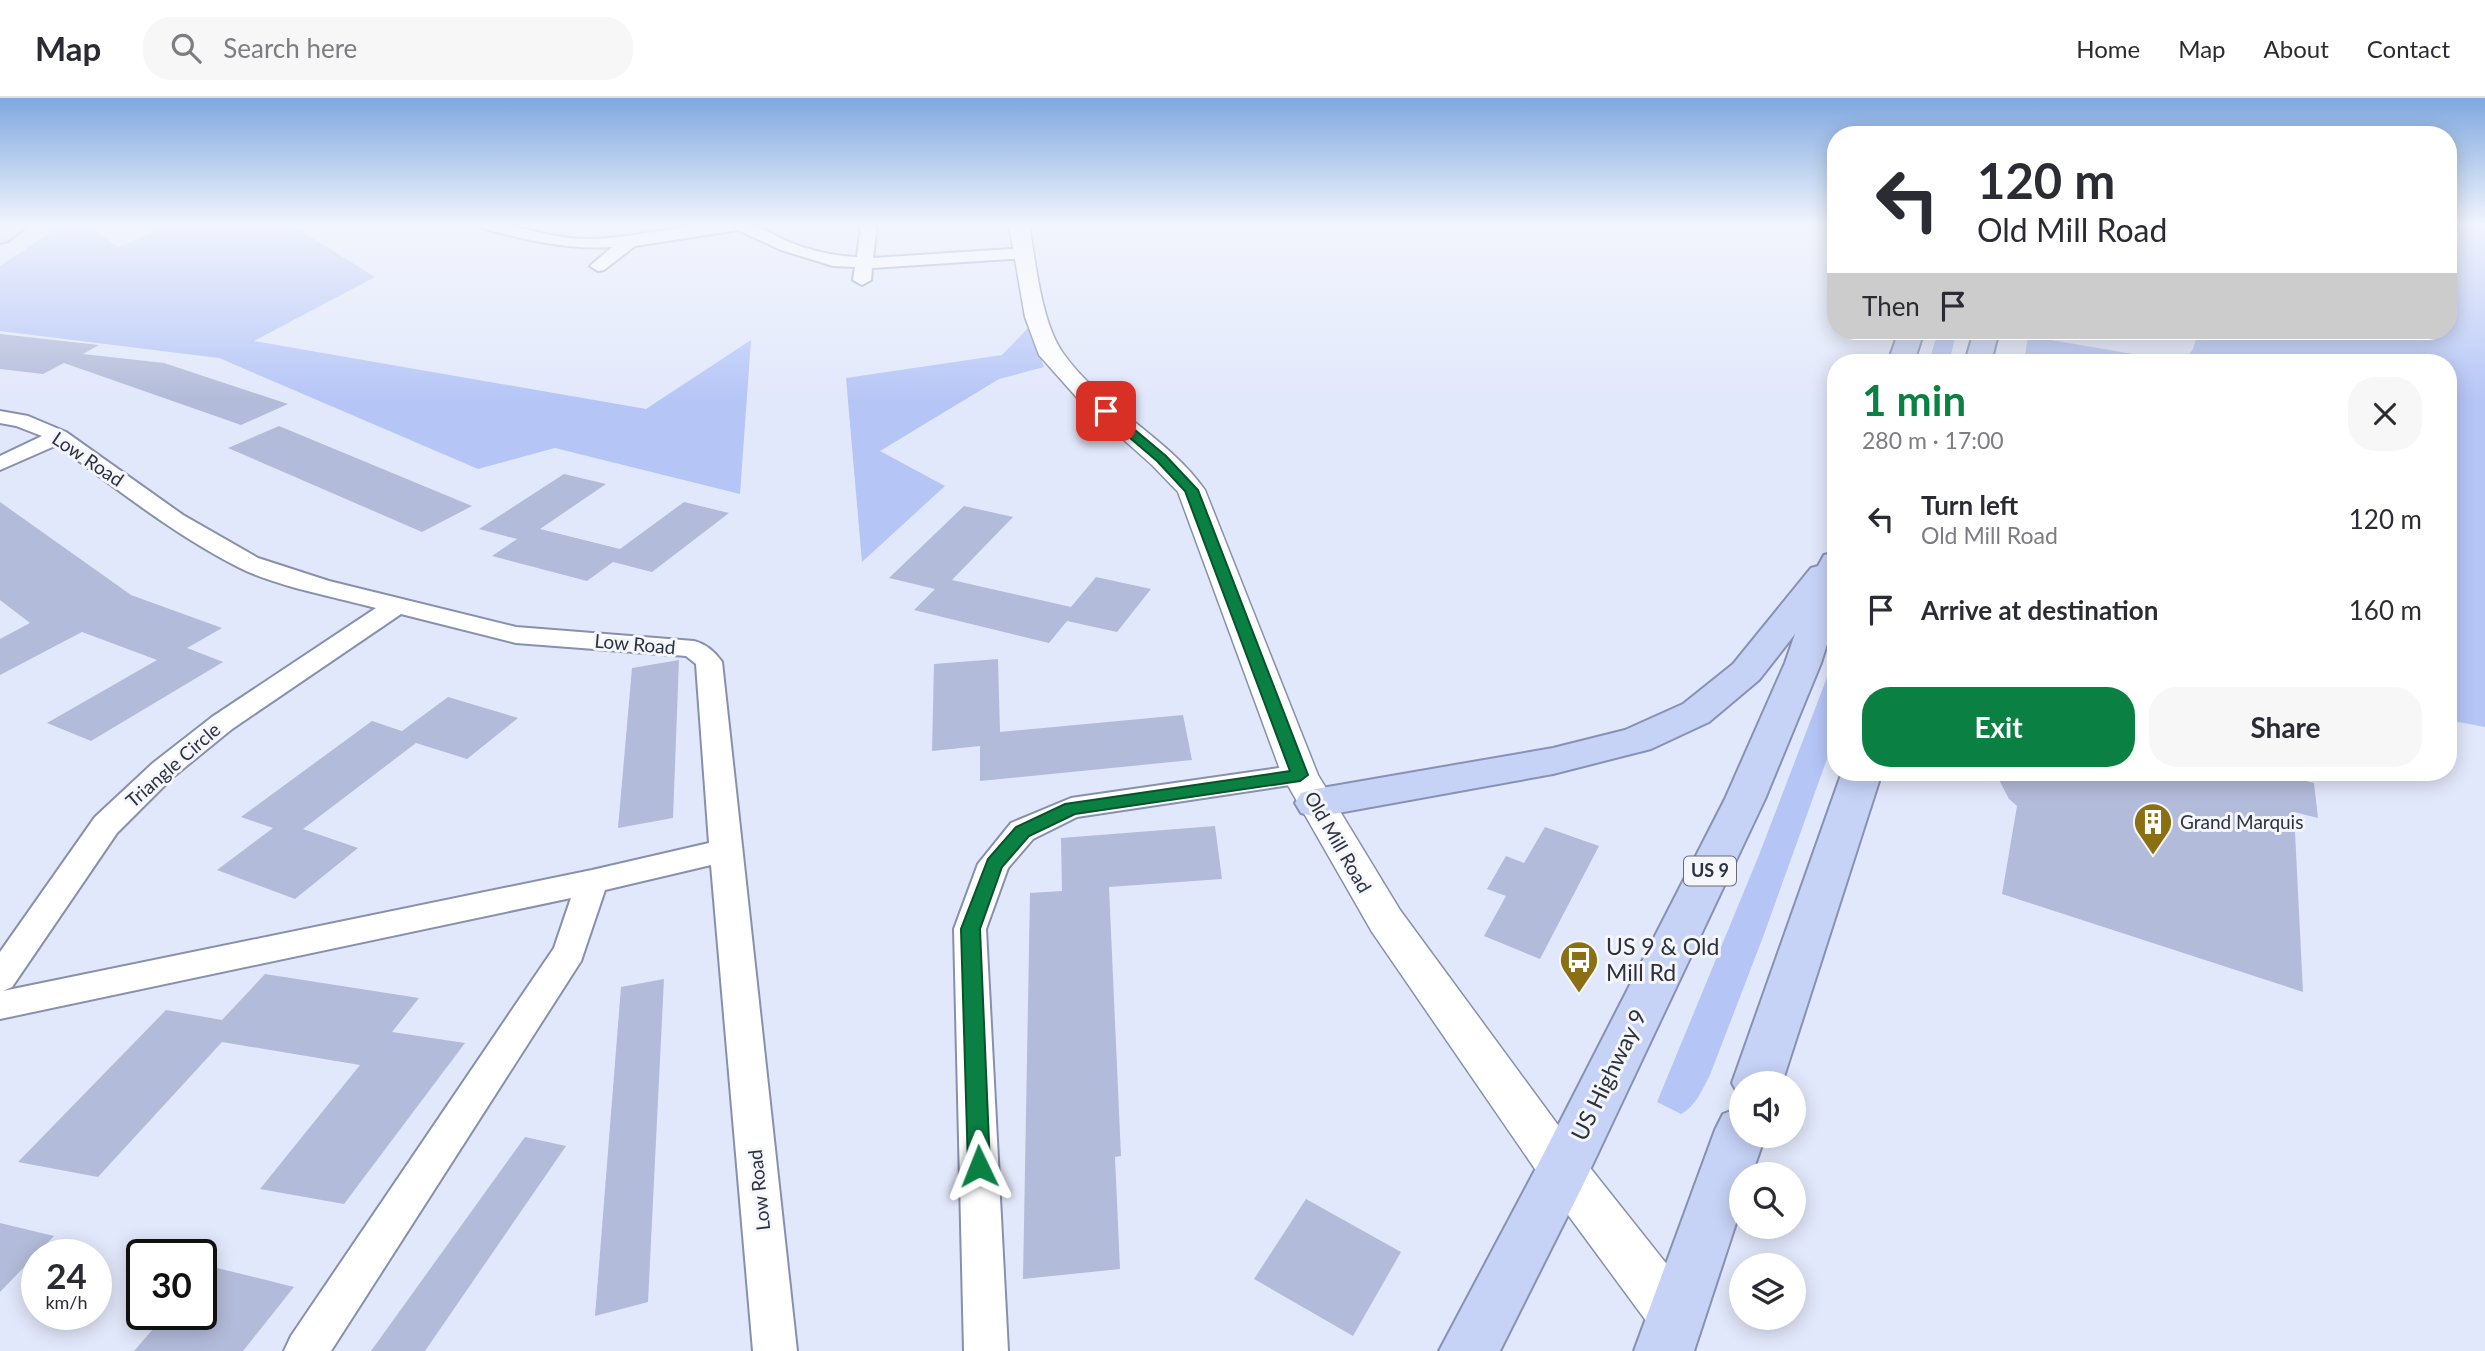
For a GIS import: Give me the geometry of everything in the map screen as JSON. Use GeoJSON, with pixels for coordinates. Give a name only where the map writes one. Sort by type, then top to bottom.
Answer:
{"type":"FeatureCollection","features":[{"type":"Feature","properties":{"kind":"highway"},"geometry":{"type":"LineString","coordinates":[[1308,789],[1553,761],[1637,740],[1696,713],[1746,672],[1827,572]]}},
{"type":"Feature","properties":{"kind":"highway","name":"US Highway 9"},"geometry":{"type":"LineString","coordinates":[[1469,1351],[1563,1170],[1745,799],[1803,663],[1827,589]]}},
{"type":"Feature","properties":{"kind":"highway"},"geometry":{"type":"LineString","coordinates":[[1761,1071],[1859,781]]}},
{"type":"Feature","properties":{"kind":"highway"},"geometry":{"type":"LineString","coordinates":[[1680,1340],[1736,1148]]}},
{"type":"Feature","properties":{"kind":"street","name":"Old Mill Road"},"geometry":{"type":"LineString","coordinates":[[1030,283],[1036,317],[1051,355],[1088,396],[1162,459],[1191,490],[1308,789],[1386,921],[1680,1340]]}},
{"type":"Feature","properties":{"kind":"street","name":"Low Road"},"geometry":{"type":"LineString","coordinates":[[0,417],[21,421],[59,436],[175,520],[249,563],[320,586],[516,635],[694,649],[709,662],[775,1351]]}},
{"type":"Feature","properties":{"kind":"street"},"geometry":{"type":"LineString","coordinates":[[0,464],[59,436]]}},
{"type":"Feature","properties":{"kind":"street","name":"Triangle Circle"},"geometry":{"type":"LineString","coordinates":[[0,978],[106,825],[163,770],[222,723],[397,605]]}},
{"type":"Feature","properties":{"kind":"street"},"geometry":{"type":"LineString","coordinates":[[986,1351],[970,929],[994,864],[1022,831],[1071,808],[1308,789]]}},
{"type":"Feature","properties":{"kind":"street"},"geometry":{"type":"LineString","coordinates":[[0,1005],[592,882],[725,850]]}},
{"type":"Feature","properties":{"kind":"street"},"geometry":{"type":"LineString","coordinates":[[306,1351],[569,952],[592,882]]}},
{"type":"Feature","properties":{"kind":"shaded area"},"geometry":{"type":"Polygon","coordinates":[[[0,283],[363,283],[254,341],[646,409],[751,340],[740,494],[555,448],[478,469],[219,358],[0,331],[0,283]]]}},
{"type":"Feature","properties":{"kind":"shaded area"},"geometry":{"type":"Polygon","coordinates":[[[2457,283],[2485,283],[2485,727],[2457,722],[2457,354],[2190,354],[2196,340],[2457,340],[2457,283]]]}},
{"type":"Feature","properties":{"kind":"shaded area"},"geometry":{"type":"Polygon","coordinates":[[[1029,327],[1044,367],[999,379],[880,451],[945,486],[862,562],[846,378],[1002,355],[1029,327]]]}},
{"type":"Feature","properties":{"kind":"shaded area"},"geometry":{"type":"Polygon","coordinates":[[[1935,340],[1955,340],[1951,354],[1931,354],[1935,340]]]}},
{"type":"Feature","properties":{"kind":"shaded area"},"geometry":{"type":"Polygon","coordinates":[[[2027,340],[2051,340],[2133,354],[2025,354],[2027,340]]]}},
{"type":"Feature","properties":{"kind":"shaded area"},"geometry":{"type":"Polygon","coordinates":[[[1827,677],[1827,759],[1710,1075],[1695,1102],[1681,1114],[1657,1102],[1759,855],[1827,677]]]}},
{"type":"Feature","properties":{"kind":"building"},"geometry":{"type":"Polygon","coordinates":[[[0,334],[99,345],[83,354],[164,363],[288,404],[241,425],[64,363],[43,374],[0,369],[0,334]]]}},
{"type":"Feature","properties":{"kind":"building"},"geometry":{"type":"Polygon","coordinates":[[[279,426],[472,506],[422,532],[228,448],[279,426]]]}},
{"type":"Feature","properties":{"kind":"building"},"geometry":{"type":"Polygon","coordinates":[[[564,474],[606,484],[540,529],[620,549],[684,502],[729,513],[652,572],[613,562],[587,581],[492,556],[517,539],[479,529],[564,474]]]}},
{"type":"Feature","properties":{"kind":"building"},"geometry":{"type":"Polygon","coordinates":[[[0,502],[131,595],[222,628],[187,648],[223,662],[91,741],[47,723],[157,660],[82,632],[0,675],[0,639],[30,623],[0,600],[0,502]]]}},
{"type":"Feature","properties":{"kind":"building"},"geometry":{"type":"Polygon","coordinates":[[[964,506],[1013,517],[952,580],[1071,607],[1096,577],[1151,589],[1117,632],[1067,621],[1049,643],[914,610],[935,589],[889,578],[964,506]]]}},
{"type":"Feature","properties":{"kind":"building"},"geometry":{"type":"Polygon","coordinates":[[[998,659],[1000,732],[1183,715],[1192,760],[980,781],[980,746],[932,751],[934,664],[998,659]]]}},
{"type":"Feature","properties":{"kind":"building"},"geometry":{"type":"Polygon","coordinates":[[[679,660],[673,818],[618,828],[632,668],[679,660]]]}},
{"type":"Feature","properties":{"kind":"building"},"geometry":{"type":"Polygon","coordinates":[[[448,697],[518,718],[467,759],[416,743],[303,829],[358,848],[295,899],[217,870],[273,828],[241,817],[372,721],[402,731],[448,697]]]}},
{"type":"Feature","properties":{"kind":"building","name":"Grand Marquis"},"geometry":{"type":"Polygon","coordinates":[[[2000,781],[2314,783],[2318,818],[2294,812],[2303,992],[2002,894],[2017,806],[2009,799],[2000,781]]]}},
{"type":"Feature","properties":{"kind":"building"},"geometry":{"type":"Polygon","coordinates":[[[1215,826],[1222,879],[1109,887],[1121,1156],[1115,1157],[1120,1269],[1023,1279],[1030,893],[1062,891],[1061,838],[1215,826]]]}},
{"type":"Feature","properties":{"kind":"building"},"geometry":{"type":"Polygon","coordinates":[[[1545,827],[1599,846],[1540,959],[1484,936],[1506,896],[1487,889],[1506,856],[1524,863],[1545,827]]]}},
{"type":"Feature","properties":{"kind":"building"},"geometry":{"type":"Polygon","coordinates":[[[265,974],[419,998],[392,1032],[465,1043],[344,1204],[260,1189],[360,1065],[222,1042],[98,1177],[18,1162],[166,1010],[222,1020],[265,974]]]}},
{"type":"Feature","properties":{"kind":"building"},"geometry":{"type":"Polygon","coordinates":[[[664,979],[648,1302],[595,1316],[621,987],[664,979]]]}},
{"type":"Feature","properties":{"kind":"building"},"geometry":{"type":"Polygon","coordinates":[[[525,1137],[566,1146],[425,1351],[371,1351],[525,1137]]]}},
{"type":"Feature","properties":{"kind":"building"},"geometry":{"type":"Polygon","coordinates":[[[1306,1199],[1401,1252],[1353,1336],[1254,1279],[1306,1199]]]}},
{"type":"Feature","properties":{"kind":"building"},"geometry":{"type":"Polygon","coordinates":[[[0,1223],[54,1236],[51,1239],[21,1239],[21,1270],[0,1292],[0,1223]]]}},
{"type":"Feature","properties":{"kind":"building"},"geometry":{"type":"Polygon","coordinates":[[[217,1268],[294,1287],[243,1351],[134,1351],[152,1330],[217,1330],[217,1268]]]}},
{"type":"Feature","properties":{"kind":"place","name":"Grand Marquis"},"geometry":{"type":"Point","coordinates":[2153,856]}},
{"type":"Feature","properties":{"kind":"place","name":"US 9 & Old Mill Rd"},"geometry":{"type":"Point","coordinates":[1579,994]}},
{"type":"Feature","properties":{"kind":"route"},"geometry":{"type":"LineString","coordinates":[[979,1166],[970,929],[994,864],[1022,831],[1071,808],[1300,775],[1191,490],[1162,459],[1106,411]]}}]}
